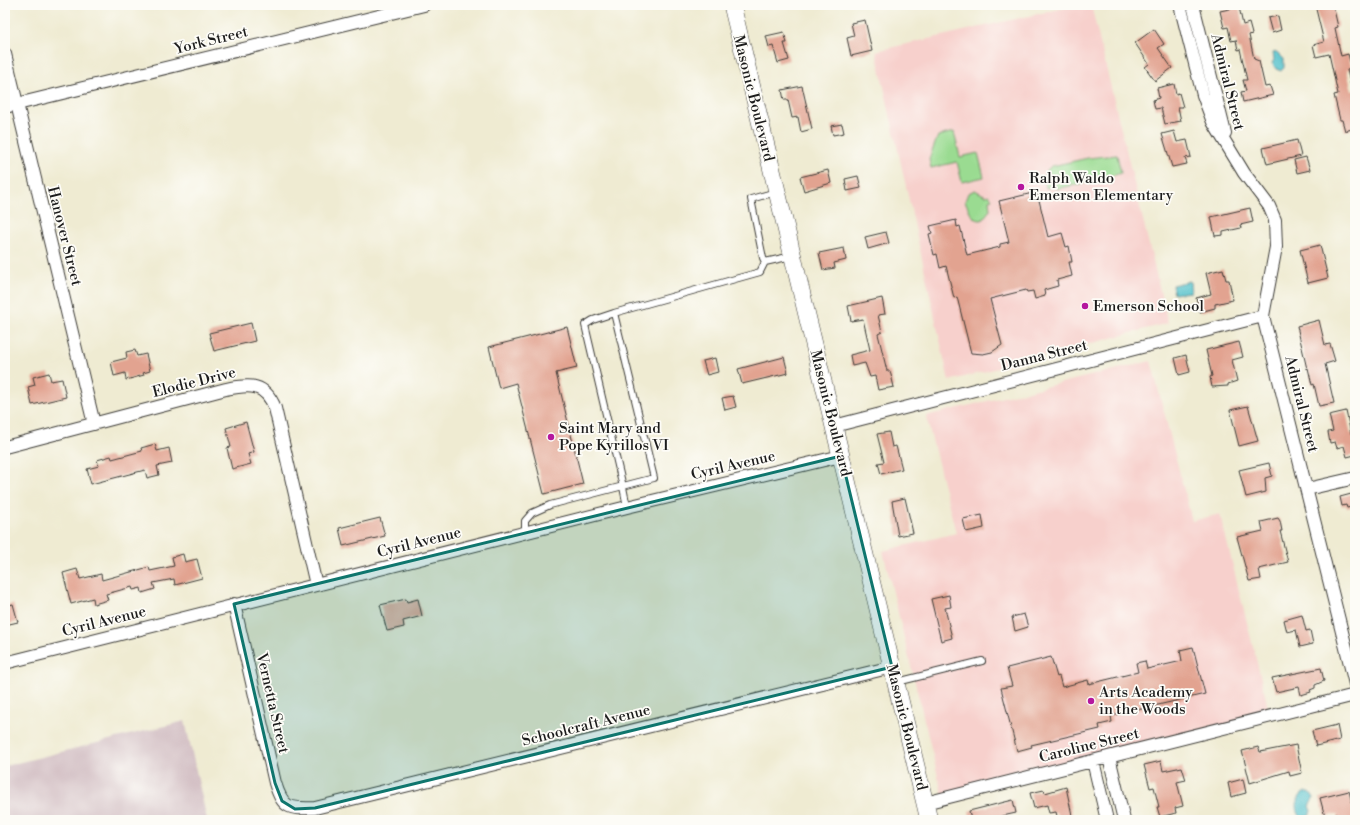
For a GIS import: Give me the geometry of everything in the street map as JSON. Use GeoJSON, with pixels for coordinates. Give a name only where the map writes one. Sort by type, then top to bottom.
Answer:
{"type":"FeatureCollection","features":[{"type":"Feature","properties":{"kind":"street","name":"York Street"},"geometry":{"type":"LineString","coordinates":[[11,105],[424,5]]}},
{"type":"Feature","properties":{"kind":"street","name":"Masonic Boulevard"},"geometry":{"type":"LineString","coordinates":[[732,5],[929,820]]}},
{"type":"Feature","properties":{"kind":"street","name":"Admiral Street"},"geometry":{"type":"LineString","coordinates":[[1180,5],[1203,95],[1214,122],[1244,173],[1269,206],[1275,220],[1276,248],[1263,316],[1355,684]]}},
{"type":"Feature","properties":{"kind":"street","name":"Admiral Street"},"geometry":{"type":"LineString","coordinates":[[1193,5],[1226,142]]}},
{"type":"Feature","properties":{"kind":"street","name":"Hanover Street"},"geometry":{"type":"LineString","coordinates":[[5,54],[11,105],[94,424]]}},
{"type":"Feature","properties":{"kind":"street","name":"Danna Street"},"geometry":{"type":"LineString","coordinates":[[834,426],[1263,316]]}},
{"type":"Feature","properties":{"kind":"street","name":"Elodie Drive"},"geometry":{"type":"LineString","coordinates":[[5,447],[226,388],[254,386],[262,390],[272,401],[275,408],[316,585]]}},
{"type":"Feature","properties":{"kind":"street","name":"Cyril Avenue"},"geometry":{"type":"LineString","coordinates":[[5,663],[627,506],[841,456]]}},
{"type":"Feature","properties":{"kind":"street"},"geometry":{"type":"LineString","coordinates":[[1307,489],[1355,478]]}},
{"type":"Feature","properties":{"kind":"street","name":"Vernetta Street"},"geometry":{"type":"LineString","coordinates":[[234,604],[275,783],[282,801],[287,806]]}},
{"type":"Feature","properties":{"kind":"street","name":"Schoolcraft Avenue"},"geometry":{"type":"LineString","coordinates":[[287,806],[295,809],[315,808],[894,674]]}},
{"type":"Feature","properties":{"kind":"street","name":"Caroline Street"},"geometry":{"type":"LineString","coordinates":[[925,803],[1355,695]]}},
{"type":"Feature","properties":{"kind":"street"},"geometry":{"type":"LineString","coordinates":[[1109,757],[1124,820]]}},
{"type":"Feature","properties":{"kind":"street"},"geometry":{"type":"LineString","coordinates":[[1093,761],[1107,820]]}},
{"type":"Feature","properties":{"kind":"lane"},"geometry":{"type":"LineString","coordinates":[[766,262],[763,258],[751,199],[777,192]]}},
{"type":"Feature","properties":{"kind":"lane"},"geometry":{"type":"LineString","coordinates":[[627,506],[585,325],[593,320],[614,313],[760,272],[766,262],[793,256]]}},
{"type":"Feature","properties":{"kind":"lane"},"geometry":{"type":"LineString","coordinates":[[525,532],[525,521],[528,517],[550,505],[654,478],[614,313]]}},
{"type":"Feature","properties":{"kind":"lane"},"geometry":{"type":"LineString","coordinates":[[894,674],[982,661]]}},
{"type":"Feature","properties":{"kind":"highlighted area"},"geometry":{"type":"Polygon","coordinates":[[[841,456],[892,667],[315,808],[295,809],[282,801],[275,783],[234,604],[841,456]]]}},
{"type":"Feature","properties":{"kind":"shaded area","name":"Ralph Waldo Emerson Elementary"},"geometry":{"type":"Polygon","coordinates":[[[1077,5],[1091,5],[1168,323],[949,381],[876,51],[1077,5]]]}},
{"type":"Feature","properties":{"kind":"shaded area","name":"Arts Academy in the Woods"},"geometry":{"type":"Polygon","coordinates":[[[1151,361],[1192,521],[1220,514],[1270,715],[943,797],[883,551],[956,533],[926,416],[1151,361]]]}},
{"type":"Feature","properties":{"kind":"shaded area"},"geometry":{"type":"Polygon","coordinates":[[[185,721],[207,820],[5,820],[5,766],[185,721]]]}},
{"type":"Feature","properties":{"kind":"green space"},"geometry":{"type":"Polygon","coordinates":[[[954,132],[960,157],[978,153],[984,177],[962,182],[957,162],[931,168],[929,159],[938,136],[954,132]]]}},
{"type":"Feature","properties":{"kind":"green space"},"geometry":{"type":"Polygon","coordinates":[[[1117,155],[1121,173],[1099,180],[1056,189],[1055,186],[1046,188],[1044,178],[1045,173],[1052,166],[1088,158],[1117,155]]]}},
{"type":"Feature","properties":{"kind":"green space"},"geometry":{"type":"Polygon","coordinates":[[[975,190],[986,196],[989,195],[992,199],[989,200],[990,210],[982,220],[973,217],[965,201],[968,193],[975,190]]]}},
{"type":"Feature","properties":{"kind":"water"},"geometry":{"type":"Polygon","coordinates":[[[1277,52],[1284,59],[1284,68],[1281,71],[1276,69],[1272,63],[1274,60],[1273,53],[1277,52]]]}},
{"type":"Feature","properties":{"kind":"water"},"geometry":{"type":"Polygon","coordinates":[[[1190,281],[1191,292],[1174,294],[1172,285],[1190,281]]]}},
{"type":"Feature","properties":{"kind":"water"},"geometry":{"type":"Polygon","coordinates":[[[1306,792],[1310,792],[1314,798],[1309,806],[1311,811],[1309,816],[1302,818],[1299,815],[1297,804],[1300,796],[1306,792]]]}},
{"type":"Feature","properties":{"kind":"building"},"geometry":{"type":"Polygon","coordinates":[[[1315,5],[1333,5],[1338,27],[1335,28],[1341,56],[1348,54],[1352,69],[1347,70],[1352,91],[1355,90],[1355,128],[1345,131],[1342,120],[1340,120],[1334,95],[1338,94],[1329,54],[1316,57],[1313,45],[1324,42],[1315,5]]]}},
{"type":"Feature","properties":{"kind":"building"},"geometry":{"type":"Polygon","coordinates":[[[1239,7],[1243,25],[1249,23],[1252,34],[1249,35],[1254,59],[1259,61],[1265,87],[1270,86],[1273,95],[1243,102],[1241,92],[1246,91],[1243,80],[1247,80],[1240,49],[1238,50],[1236,40],[1231,41],[1228,27],[1224,28],[1220,11],[1239,7]]]}},
{"type":"Feature","properties":{"kind":"building"},"geometry":{"type":"Polygon","coordinates":[[[1278,16],[1281,30],[1272,33],[1268,18],[1278,16]]]}},
{"type":"Feature","properties":{"kind":"building"},"geometry":{"type":"Polygon","coordinates":[[[865,20],[872,51],[851,56],[847,38],[854,36],[851,23],[865,20]]]}},
{"type":"Feature","properties":{"kind":"building"},"geometry":{"type":"Polygon","coordinates":[[[1154,29],[1164,44],[1158,48],[1172,68],[1155,81],[1145,67],[1149,64],[1135,43],[1154,29]]]}},
{"type":"Feature","properties":{"kind":"building"},"geometry":{"type":"Polygon","coordinates":[[[784,32],[787,43],[784,43],[789,60],[778,63],[773,46],[769,47],[766,36],[784,32]]]}},
{"type":"Feature","properties":{"kind":"building"},"geometry":{"type":"Polygon","coordinates":[[[1174,84],[1176,94],[1179,93],[1183,107],[1178,107],[1181,121],[1165,124],[1161,108],[1155,109],[1153,100],[1159,98],[1157,88],[1174,84]]]}},
{"type":"Feature","properties":{"kind":"building"},"geometry":{"type":"Polygon","coordinates":[[[802,86],[812,129],[801,132],[798,117],[792,118],[788,100],[784,100],[782,90],[802,86]]]}},
{"type":"Feature","properties":{"kind":"building"},"geometry":{"type":"Polygon","coordinates":[[[842,124],[844,133],[833,135],[831,126],[842,124]]]}},
{"type":"Feature","properties":{"kind":"building"},"geometry":{"type":"Polygon","coordinates":[[[1174,131],[1177,142],[1187,140],[1191,157],[1185,158],[1187,164],[1172,167],[1162,134],[1174,131]]]}},
{"type":"Feature","properties":{"kind":"building"},"geometry":{"type":"Polygon","coordinates":[[[1297,140],[1301,156],[1267,164],[1263,148],[1297,140]]]}},
{"type":"Feature","properties":{"kind":"building"},"geometry":{"type":"Polygon","coordinates":[[[1306,157],[1310,170],[1297,173],[1294,160],[1306,157]]]}},
{"type":"Feature","properties":{"kind":"building"},"geometry":{"type":"Polygon","coordinates":[[[828,170],[831,183],[804,191],[800,177],[828,170]]]}},
{"type":"Feature","properties":{"kind":"building"},"geometry":{"type":"Polygon","coordinates":[[[858,176],[861,188],[847,191],[845,179],[858,176]]]}},
{"type":"Feature","properties":{"kind":"building","name":"Ralph Waldo Emerson Elementary"},"geometry":{"type":"Polygon","coordinates":[[[1037,192],[1048,237],[1062,233],[1066,247],[1069,246],[1072,262],[1069,262],[1072,276],[1057,280],[1058,286],[1044,290],[1045,296],[1035,299],[1033,291],[1027,292],[1026,290],[990,299],[1002,345],[992,352],[983,354],[971,353],[957,297],[954,298],[946,266],[940,268],[937,254],[934,255],[929,234],[932,233],[930,226],[956,220],[957,227],[960,226],[967,255],[1000,247],[1000,244],[1009,242],[999,201],[1037,192]]]}},
{"type":"Feature","properties":{"kind":"building"},"geometry":{"type":"Polygon","coordinates":[[[1250,208],[1253,222],[1240,225],[1241,228],[1223,232],[1223,235],[1215,236],[1211,217],[1250,208]]]}},
{"type":"Feature","properties":{"kind":"building"},"geometry":{"type":"Polygon","coordinates":[[[886,232],[889,243],[868,249],[865,237],[886,232]]]}},
{"type":"Feature","properties":{"kind":"building"},"geometry":{"type":"Polygon","coordinates":[[[1320,245],[1328,278],[1308,283],[1300,250],[1320,245]]]}},
{"type":"Feature","properties":{"kind":"building"},"geometry":{"type":"Polygon","coordinates":[[[844,248],[846,260],[834,263],[835,268],[823,270],[819,253],[844,248]]]}},
{"type":"Feature","properties":{"kind":"building"},"geometry":{"type":"Polygon","coordinates":[[[1223,269],[1226,280],[1229,280],[1233,300],[1215,304],[1215,308],[1200,312],[1196,298],[1211,294],[1206,273],[1223,269]]]}},
{"type":"Feature","properties":{"kind":"building"},"geometry":{"type":"Polygon","coordinates":[[[882,298],[885,314],[878,315],[882,332],[878,334],[887,371],[890,371],[894,387],[878,390],[875,376],[870,377],[865,363],[852,366],[850,355],[870,350],[863,319],[851,321],[848,306],[882,298]]]}},
{"type":"Feature","properties":{"kind":"building"},"geometry":{"type":"Polygon","coordinates":[[[1319,320],[1325,345],[1330,344],[1335,361],[1325,364],[1334,403],[1319,406],[1314,384],[1312,385],[1308,368],[1307,369],[1297,326],[1319,320]]]}},
{"type":"Feature","properties":{"kind":"building"},"geometry":{"type":"Polygon","coordinates":[[[251,323],[255,341],[214,351],[209,333],[251,323]]]}},
{"type":"Feature","properties":{"kind":"building","name":"Saint Mary and Pope Kyrillos VI"},"geometry":{"type":"Polygon","coordinates":[[[567,327],[577,368],[556,373],[583,484],[544,494],[516,383],[499,388],[489,347],[567,327]]]}},
{"type":"Feature","properties":{"kind":"building"},"geometry":{"type":"Polygon","coordinates":[[[1239,342],[1243,357],[1232,360],[1237,381],[1228,384],[1228,386],[1212,387],[1210,377],[1212,376],[1206,350],[1239,342]]]}},
{"type":"Feature","properties":{"kind":"building"},"geometry":{"type":"Polygon","coordinates":[[[135,350],[137,356],[146,354],[150,371],[143,373],[144,375],[126,380],[125,373],[114,376],[111,362],[127,358],[126,352],[135,350]]]}},
{"type":"Feature","properties":{"kind":"building"},"geometry":{"type":"Polygon","coordinates":[[[1186,355],[1190,372],[1179,375],[1175,358],[1186,355]]]}},
{"type":"Feature","properties":{"kind":"building"},"geometry":{"type":"Polygon","coordinates":[[[784,357],[788,373],[742,384],[738,369],[784,357]]]}},
{"type":"Feature","properties":{"kind":"building"},"geometry":{"type":"Polygon","coordinates":[[[715,358],[718,372],[707,375],[703,361],[715,358]]]}},
{"type":"Feature","properties":{"kind":"building"},"geometry":{"type":"Polygon","coordinates":[[[49,373],[51,381],[62,379],[66,397],[32,405],[28,387],[35,385],[33,377],[49,373]]]}},
{"type":"Feature","properties":{"kind":"building"},"geometry":{"type":"Polygon","coordinates":[[[733,396],[736,407],[725,410],[722,398],[733,396]]]}},
{"type":"Feature","properties":{"kind":"building"},"geometry":{"type":"Polygon","coordinates":[[[1248,406],[1258,441],[1239,446],[1230,410],[1248,406]]]}},
{"type":"Feature","properties":{"kind":"building"},"geometry":{"type":"Polygon","coordinates":[[[1346,411],[1351,434],[1355,433],[1355,455],[1347,457],[1344,446],[1337,448],[1335,442],[1330,443],[1328,432],[1333,431],[1329,415],[1346,411]]]}},
{"type":"Feature","properties":{"kind":"building"},"geometry":{"type":"Polygon","coordinates":[[[246,422],[254,452],[248,454],[251,464],[232,469],[227,448],[231,447],[226,428],[246,422]]]}},
{"type":"Feature","properties":{"kind":"building"},"geometry":{"type":"Polygon","coordinates":[[[889,432],[892,447],[896,446],[902,469],[881,474],[878,463],[884,462],[877,434],[889,432]]]}},
{"type":"Feature","properties":{"kind":"building"},"geometry":{"type":"Polygon","coordinates":[[[155,444],[157,451],[169,448],[172,463],[157,466],[159,475],[147,478],[145,470],[91,484],[87,469],[99,466],[97,460],[111,456],[112,459],[142,451],[141,448],[155,444]]]}},
{"type":"Feature","properties":{"kind":"building"},"geometry":{"type":"Polygon","coordinates":[[[1269,463],[1272,476],[1265,478],[1266,492],[1246,497],[1239,470],[1269,463]]]}},
{"type":"Feature","properties":{"kind":"building"},"geometry":{"type":"Polygon","coordinates":[[[1355,493],[1355,506],[1347,508],[1346,505],[1342,506],[1340,497],[1355,493]]]}},
{"type":"Feature","properties":{"kind":"building"},"geometry":{"type":"Polygon","coordinates":[[[905,498],[913,533],[898,536],[892,501],[905,498]]]}},
{"type":"Feature","properties":{"kind":"building"},"geometry":{"type":"Polygon","coordinates":[[[982,515],[984,528],[966,532],[963,519],[982,515]]]}},
{"type":"Feature","properties":{"kind":"building"},"geometry":{"type":"Polygon","coordinates":[[[380,518],[385,536],[343,546],[339,528],[380,518]]]}},
{"type":"Feature","properties":{"kind":"building"},"geometry":{"type":"Polygon","coordinates":[[[1278,518],[1280,521],[1282,531],[1280,531],[1288,562],[1259,569],[1261,579],[1249,581],[1237,537],[1263,531],[1261,522],[1278,518]]]}},
{"type":"Feature","properties":{"kind":"building"},"geometry":{"type":"Polygon","coordinates":[[[183,554],[185,562],[197,559],[202,578],[175,585],[174,579],[153,583],[155,589],[142,593],[141,588],[133,590],[132,587],[106,594],[108,600],[94,604],[93,598],[71,604],[63,573],[77,569],[80,579],[101,574],[102,580],[149,567],[150,571],[174,566],[172,557],[183,554]]]}},
{"type":"Feature","properties":{"kind":"building"},"geometry":{"type":"Polygon","coordinates":[[[949,595],[951,607],[945,608],[952,638],[941,641],[931,599],[949,595]]]}},
{"type":"Feature","properties":{"kind":"building"},"geometry":{"type":"Polygon","coordinates":[[[406,599],[407,602],[418,599],[422,616],[403,621],[404,627],[387,631],[380,605],[406,599]]]}},
{"type":"Feature","properties":{"kind":"building"},"geometry":{"type":"Polygon","coordinates":[[[13,604],[18,622],[5,625],[5,606],[13,604]]]}},
{"type":"Feature","properties":{"kind":"building"},"geometry":{"type":"Polygon","coordinates":[[[1024,614],[1028,627],[1015,631],[1012,617],[1024,614]]]}},
{"type":"Feature","properties":{"kind":"building"},"geometry":{"type":"Polygon","coordinates":[[[1302,615],[1306,631],[1310,630],[1313,644],[1300,647],[1296,630],[1287,632],[1284,620],[1302,615]]]}},
{"type":"Feature","properties":{"kind":"building","name":"Arts Academy in the Woods"},"geometry":{"type":"Polygon","coordinates":[[[1193,647],[1205,694],[1111,716],[1112,722],[1099,725],[1100,729],[1031,745],[1032,747],[1017,751],[1001,688],[1012,686],[1007,668],[1051,657],[1057,677],[1059,676],[1062,687],[1088,680],[1089,684],[1138,672],[1136,663],[1145,661],[1147,669],[1182,661],[1180,650],[1193,647]]]}},
{"type":"Feature","properties":{"kind":"building"},"geometry":{"type":"Polygon","coordinates":[[[1321,668],[1324,681],[1315,685],[1315,688],[1310,690],[1311,692],[1301,695],[1299,687],[1276,692],[1272,678],[1321,668]]]}},
{"type":"Feature","properties":{"kind":"building"},"geometry":{"type":"Polygon","coordinates":[[[1337,725],[1340,740],[1316,746],[1312,731],[1337,725]]]}},
{"type":"Feature","properties":{"kind":"building"},"geometry":{"type":"Polygon","coordinates":[[[1296,745],[1302,773],[1290,776],[1289,771],[1250,783],[1242,751],[1258,747],[1260,752],[1296,745]]]}},
{"type":"Feature","properties":{"kind":"building"},"geometry":{"type":"Polygon","coordinates":[[[1161,761],[1163,771],[1182,767],[1186,780],[1177,782],[1183,806],[1175,808],[1176,813],[1160,817],[1154,787],[1150,788],[1144,765],[1161,761]]]}},
{"type":"Feature","properties":{"kind":"building"},"geometry":{"type":"Polygon","coordinates":[[[1243,779],[1246,793],[1231,797],[1228,783],[1243,779]]]}},
{"type":"Feature","properties":{"kind":"building"},"geometry":{"type":"Polygon","coordinates":[[[1066,787],[1073,820],[1058,820],[1056,812],[1049,813],[1047,805],[1034,808],[1030,793],[1044,790],[1045,793],[1066,787]]]}},
{"type":"Feature","properties":{"kind":"building"},"geometry":{"type":"Polygon","coordinates":[[[1349,791],[1353,807],[1355,807],[1355,820],[1338,820],[1337,814],[1325,817],[1320,798],[1349,791]]]}},
{"type":"Feature","properties":{"kind":"building"},"geometry":{"type":"Polygon","coordinates":[[[1013,800],[1016,813],[998,817],[999,820],[971,820],[969,811],[1013,800]]]}},
{"type":"Feature","properties":{"kind":"place","name":"Ralph Waldo Emerson Elementary"},"geometry":{"type":"Point","coordinates":[1021,187]}},
{"type":"Feature","properties":{"kind":"place","name":"Emerson School"},"geometry":{"type":"Point","coordinates":[1085,306]}},
{"type":"Feature","properties":{"kind":"place","name":"Saint Mary and Pope Kyrillos VI"},"geometry":{"type":"Point","coordinates":[551,437]}},
{"type":"Feature","properties":{"kind":"place","name":"Arts Academy in the Woods"},"geometry":{"type":"Point","coordinates":[1091,701]}}]}
